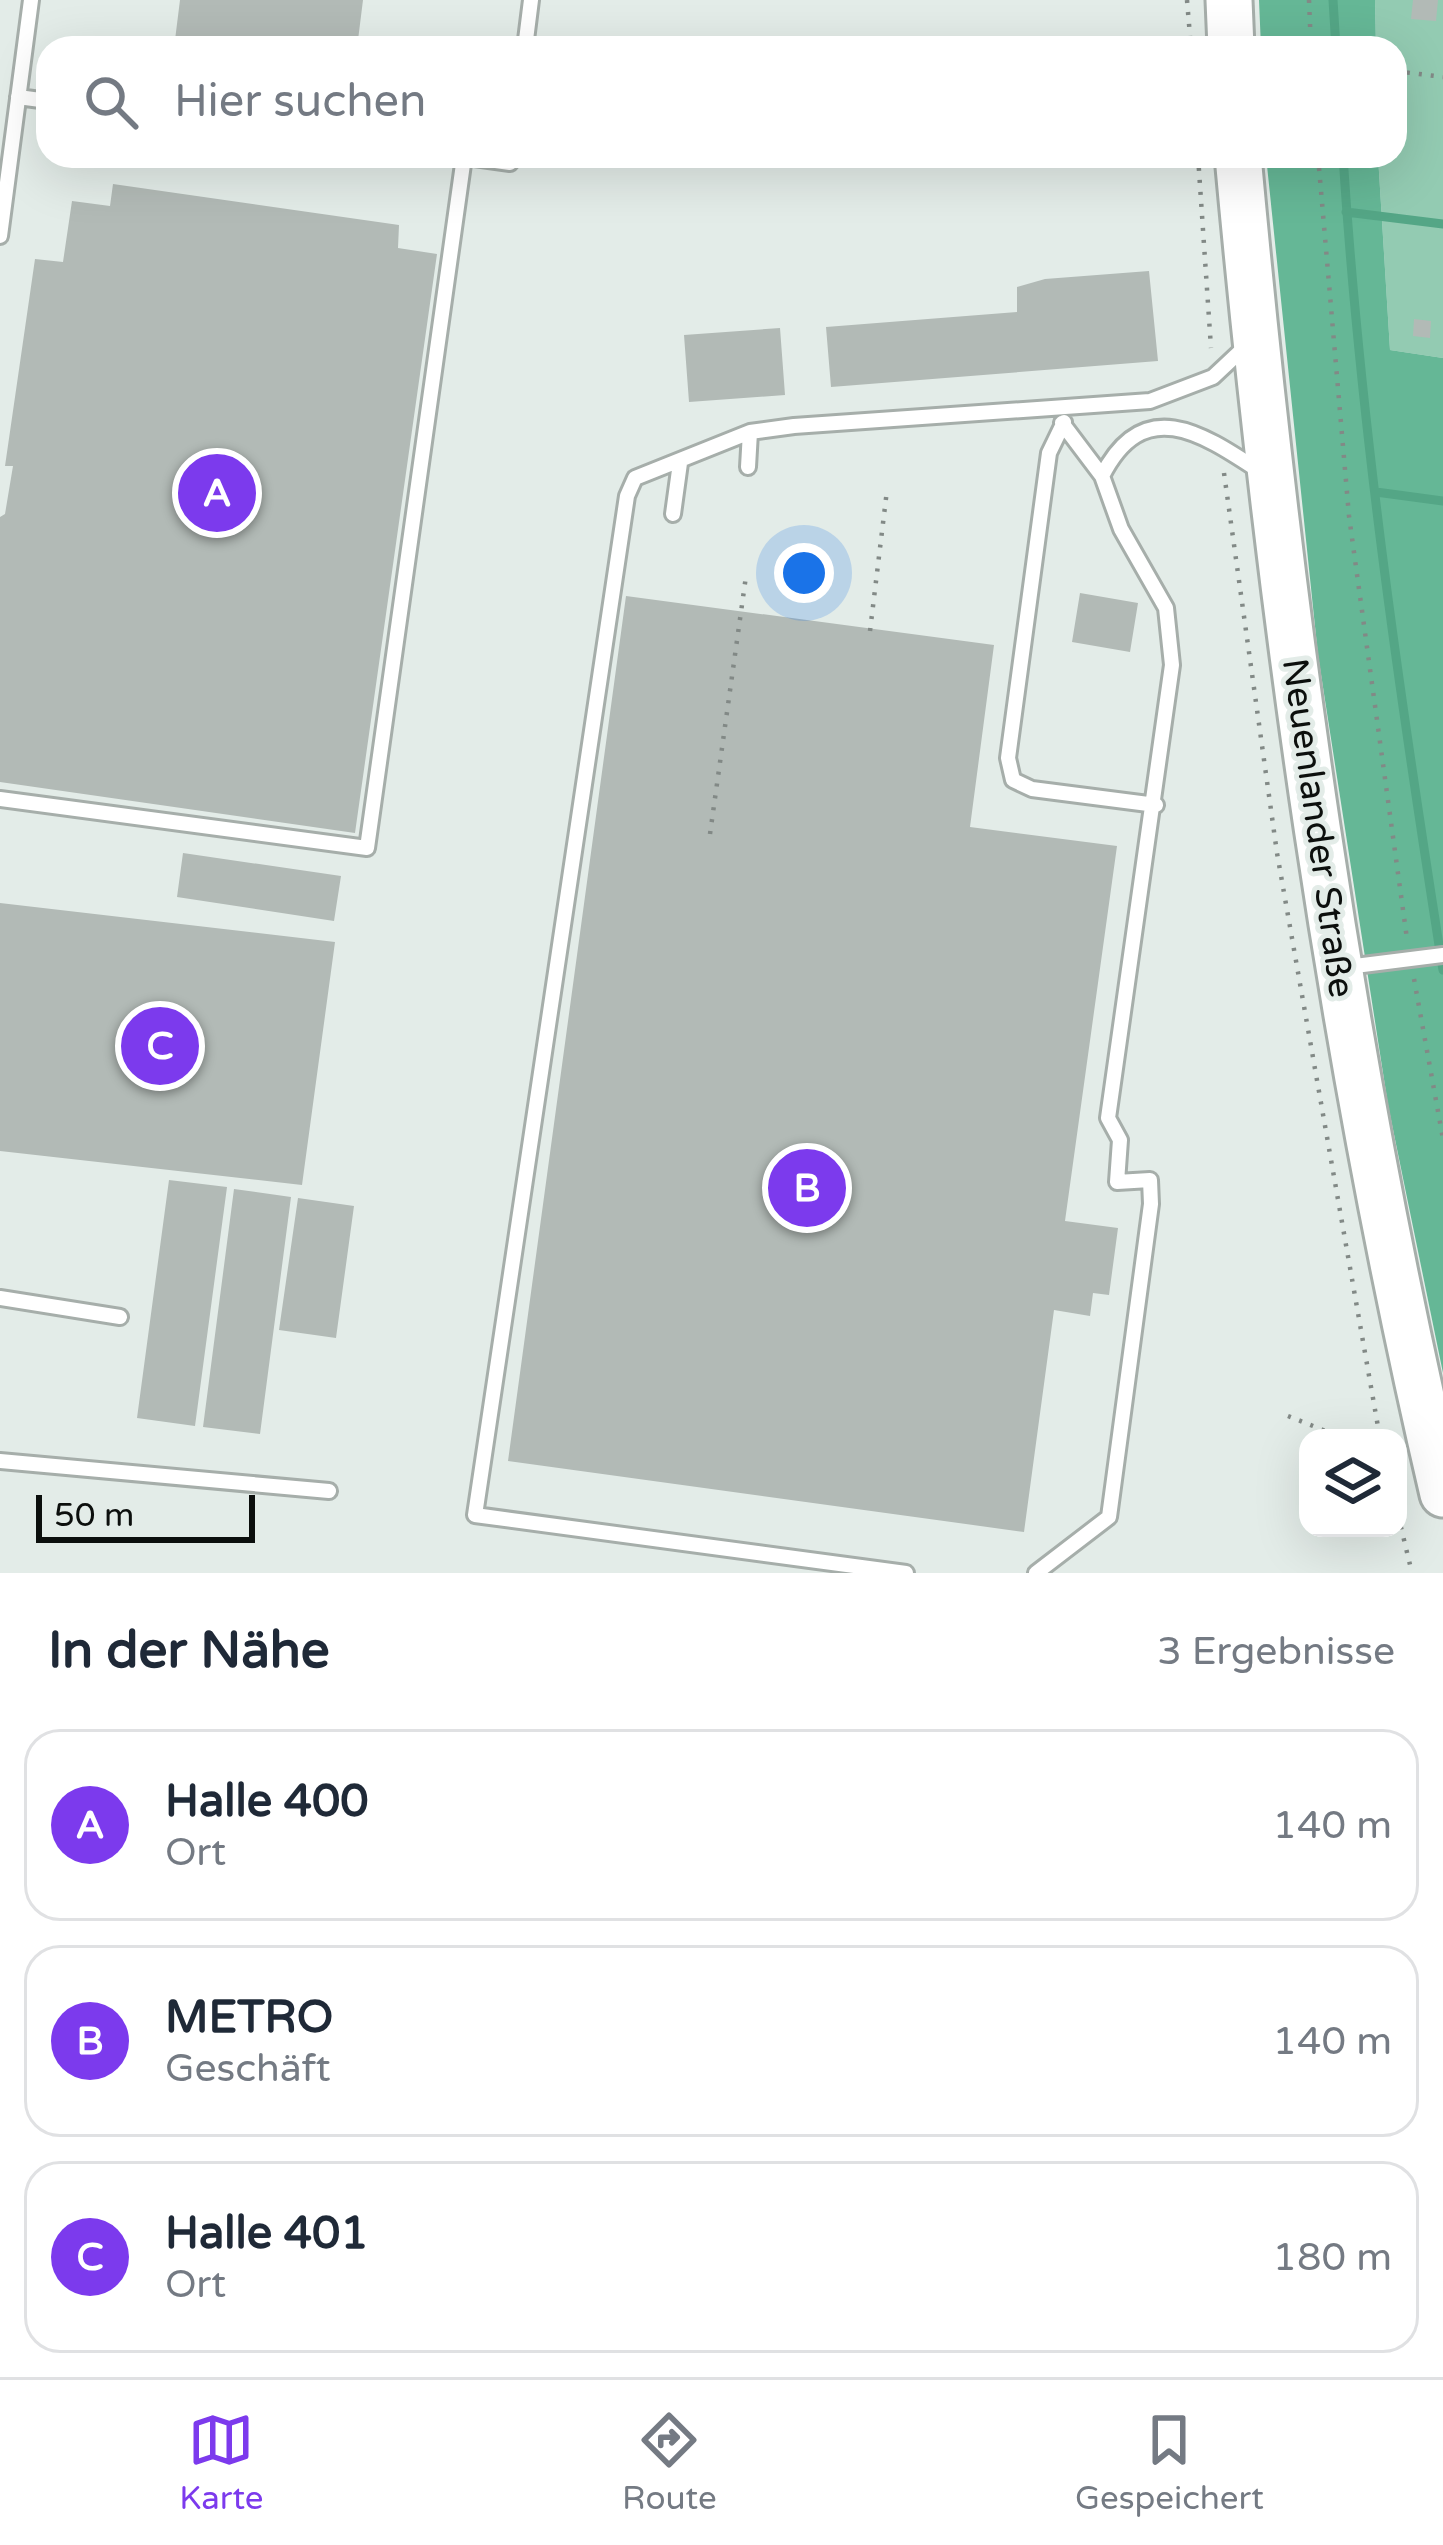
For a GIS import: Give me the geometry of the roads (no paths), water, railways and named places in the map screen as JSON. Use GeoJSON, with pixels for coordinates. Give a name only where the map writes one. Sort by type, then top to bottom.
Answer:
{"type":"FeatureCollection","features":[{"type":"Feature","properties":{"kind":"main road"},"geometry":{"type":"LineString","coordinates":[[1229,0],[1230,36]]}},
{"type":"Feature","properties":{"kind":"main road","name":"Neuenlander Straße"},"geometry":{"type":"LineString","coordinates":[[1239,168],[1268,477],[1338,968],[1406,1336],[1443,1494]]}},
{"type":"Feature","properties":{"kind":"lane"},"geometry":{"type":"LineString","coordinates":[[0,236],[8,115],[18,97],[31,0]]}},
{"type":"Feature","properties":{"kind":"lane"},"geometry":{"type":"LineString","coordinates":[[526,36],[531,0]]}},
{"type":"Feature","properties":{"kind":"lane"},"geometry":{"type":"LineString","coordinates":[[18,97],[36,99]]}},
{"type":"Feature","properties":{"kind":"lane"},"geometry":{"type":"LineString","coordinates":[[0,799],[367,848],[460,168]]}},
{"type":"Feature","properties":{"kind":"lane"},"geometry":{"type":"LineString","coordinates":[[906,1573],[476,1515],[627,496],[635,478],[680,464],[750,432],[1150,401],[1213,377],[1255,339]]}},
{"type":"Feature","properties":{"kind":"lane"},"geometry":{"type":"LineString","coordinates":[[1088,405],[1061,423],[1048,453],[1008,758],[1013,780],[1032,789],[1156,805]]}},
{"type":"Feature","properties":{"kind":"lane"},"geometry":{"type":"LineString","coordinates":[[1036,1573],[1109,1516],[1151,1204],[1150,1180],[1117,1182],[1120,1140],[1108,1118],[1156,805],[1172,665],[1166,608],[1121,529],[1102,476],[1061,423]]}},
{"type":"Feature","properties":{"kind":"lane"},"geometry":{"type":"LineString","coordinates":[[1102,476],[1136,433],[1154,427],[1190,429],[1268,477]]}},
{"type":"Feature","properties":{"kind":"lane"},"geometry":{"type":"LineString","coordinates":[[748,467],[750,432]]}},
{"type":"Feature","properties":{"kind":"lane"},"geometry":{"type":"LineString","coordinates":[[673,514],[680,464]]}},
{"type":"Feature","properties":{"kind":"lane"},"geometry":{"type":"LineString","coordinates":[[1338,968],[1443,955]]}},
{"type":"Feature","properties":{"kind":"lane"},"geometry":{"type":"LineString","coordinates":[[0,1298],[120,1317]]}},
{"type":"Feature","properties":{"kind":"lane"},"geometry":{"type":"LineString","coordinates":[[0,1461],[329,1491]]}},
{"type":"Feature","properties":{"kind":"waterway"},"geometry":{"type":"LineString","coordinates":[[1333,0],[1335,36]]}},
{"type":"Feature","properties":{"kind":"waterway"},"geometry":{"type":"LineString","coordinates":[[1344,168],[1382,552],[1439,945]]}},
{"type":"Feature","properties":{"kind":"waterway"},"geometry":{"type":"LineString","coordinates":[[1346,212],[1443,224]]}},
{"type":"Feature","properties":{"kind":"waterway"},"geometry":{"type":"LineString","coordinates":[[1376,492],[1443,501]]}},
{"type":"Feature","properties":{"kind":"waterway"},"geometry":{"type":"LineString","coordinates":[[1442,964],[1443,970]]}},
{"type":"Feature","properties":{"kind":"place","name":"Halle 400"},"geometry":{"type":"Point","coordinates":[217,493]}},
{"type":"Feature","properties":{"kind":"place","name":"Halle 401"},"geometry":{"type":"Point","coordinates":[160,1046]}},
{"type":"Feature","properties":{"kind":"place","name":"METRO"},"geometry":{"type":"Point","coordinates":[807,1188]}}]}
